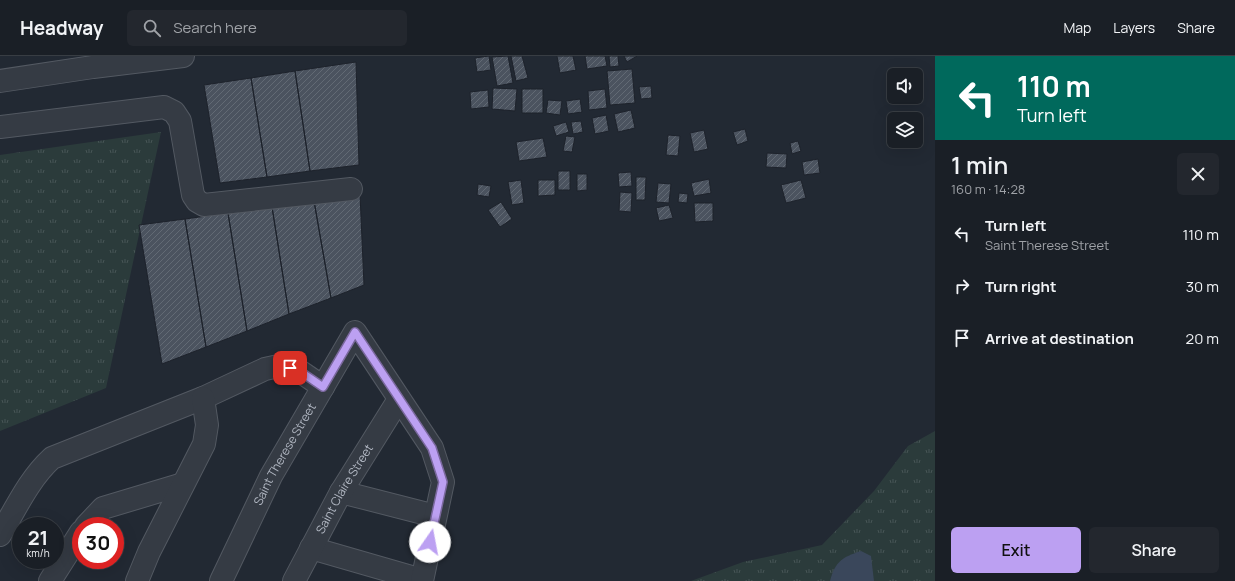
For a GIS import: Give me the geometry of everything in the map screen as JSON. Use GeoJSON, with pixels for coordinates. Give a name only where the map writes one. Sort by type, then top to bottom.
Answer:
{"type":"FeatureCollection","features":[{"type":"Feature","properties":{"kind":"street"},"geometry":{"type":"LineString","coordinates":[[0,81],[92,61],[183,56]]}},
{"type":"Feature","properties":{"kind":"street"},"geometry":{"type":"LineString","coordinates":[[0,127],[164,107],[174,112],[180,122],[193,195],[197,201],[204,205],[351,189]]}},
{"type":"Feature","properties":{"kind":"street","name":"Saint Therese Street"},"geometry":{"type":"LineString","coordinates":[[222,581],[271,476],[355,332],[399,399]]}},
{"type":"Feature","properties":{"kind":"street"},"geometry":{"type":"LineString","coordinates":[[0,536],[40,469],[52,458],[203,398],[265,368],[282,365],[298,370],[323,387]]}},
{"type":"Feature","properties":{"kind":"street"},"geometry":{"type":"LineString","coordinates":[[136,581],[149,552],[204,444],[207,425],[203,398]]}},
{"type":"Feature","properties":{"kind":"street"},"geometry":{"type":"LineString","coordinates":[[311,548],[422,581],[443,482],[432,448],[399,399]]}},
{"type":"Feature","properties":{"kind":"street","name":"Saint Claire Street"},"geometry":{"type":"LineString","coordinates":[[294,581],[341,492],[399,399]]}},
{"type":"Feature","properties":{"kind":"street"},"geometry":{"type":"LineString","coordinates":[[94,517],[103,508],[183,484]]}},
{"type":"Feature","properties":{"kind":"street"},"geometry":{"type":"LineString","coordinates":[[341,492],[435,516]]}},
{"type":"Feature","properties":{"kind":"street"},"geometry":{"type":"LineString","coordinates":[[50,581],[72,546]]}},
{"type":"Feature","properties":{"kind":"green space"},"geometry":{"type":"Polygon","coordinates":[[[161,132],[106,388],[0,431],[0,155],[161,132]]]}},
{"type":"Feature","properties":{"kind":"green space"},"geometry":{"type":"Polygon","coordinates":[[[935,431],[935,581],[691,581],[743,562],[822,545],[874,491],[908,446],[935,431]]]}},
{"type":"Feature","properties":{"kind":"water"},"geometry":{"type":"Polygon","coordinates":[[[861,551],[871,556],[874,581],[830,581],[837,564],[849,555],[861,551]]]}},
{"type":"Feature","properties":{"kind":"building"},"geometry":{"type":"Polygon","coordinates":[[[489,56],[491,70],[477,72],[475,58],[489,56]]]}},
{"type":"Feature","properties":{"kind":"building"},"geometry":{"type":"Polygon","coordinates":[[[508,56],[513,83],[497,86],[492,57],[508,56]]]}},
{"type":"Feature","properties":{"kind":"building"},"geometry":{"type":"Polygon","coordinates":[[[511,56],[522,56],[528,78],[516,81],[511,56]]]}},
{"type":"Feature","properties":{"kind":"building"},"geometry":{"type":"Polygon","coordinates":[[[557,56],[573,56],[576,70],[560,73],[557,56]]]}},
{"type":"Feature","properties":{"kind":"building"},"geometry":{"type":"Polygon","coordinates":[[[585,56],[605,56],[607,66],[587,69],[585,56]]]}},
{"type":"Feature","properties":{"kind":"building"},"geometry":{"type":"Polygon","coordinates":[[[609,56],[618,56],[619,66],[610,67],[609,56]]]}},
{"type":"Feature","properties":{"kind":"building"},"geometry":{"type":"Polygon","coordinates":[[[624,56],[637,56],[627,62],[624,56]]]}},
{"type":"Feature","properties":{"kind":"building"},"geometry":{"type":"Polygon","coordinates":[[[356,62],[359,165],[310,171],[295,71],[356,62]]]}},
{"type":"Feature","properties":{"kind":"building"},"geometry":{"type":"Polygon","coordinates":[[[632,69],[635,103],[610,105],[607,71],[632,69]]]}},
{"type":"Feature","properties":{"kind":"building"},"geometry":{"type":"Polygon","coordinates":[[[295,71],[310,171],[267,177],[251,78],[295,71]]]}},
{"type":"Feature","properties":{"kind":"building"},"geometry":{"type":"Polygon","coordinates":[[[251,78],[267,177],[220,183],[204,85],[251,78]]]}},
{"type":"Feature","properties":{"kind":"building"},"geometry":{"type":"Polygon","coordinates":[[[651,86],[652,98],[641,99],[639,87],[651,86]]]}},
{"type":"Feature","properties":{"kind":"building"},"geometry":{"type":"Polygon","coordinates":[[[493,88],[517,89],[515,111],[492,109],[493,88]]]}},
{"type":"Feature","properties":{"kind":"building"},"geometry":{"type":"Polygon","coordinates":[[[522,89],[543,89],[543,113],[522,113],[522,89]]]}},
{"type":"Feature","properties":{"kind":"building"},"geometry":{"type":"Polygon","coordinates":[[[605,89],[607,108],[589,110],[588,91],[605,89]]]}},
{"type":"Feature","properties":{"kind":"building"},"geometry":{"type":"Polygon","coordinates":[[[488,90],[489,107],[471,109],[470,92],[488,90]]]}},
{"type":"Feature","properties":{"kind":"building"},"geometry":{"type":"Polygon","coordinates":[[[580,99],[582,112],[568,114],[566,101],[580,99]]]}},
{"type":"Feature","properties":{"kind":"building"},"geometry":{"type":"Polygon","coordinates":[[[548,100],[562,101],[560,115],[546,113],[548,100]]]}},
{"type":"Feature","properties":{"kind":"building"},"geometry":{"type":"Polygon","coordinates":[[[631,110],[635,128],[618,132],[614,114],[631,110]]]}},
{"type":"Feature","properties":{"kind":"building"},"geometry":{"type":"Polygon","coordinates":[[[606,115],[609,131],[595,134],[592,118],[606,115]]]}},
{"type":"Feature","properties":{"kind":"building"},"geometry":{"type":"Polygon","coordinates":[[[581,121],[583,132],[573,134],[571,122],[581,121]]]}},
{"type":"Feature","properties":{"kind":"building"},"geometry":{"type":"Polygon","coordinates":[[[566,122],[569,132],[556,136],[553,126],[566,122]]]}},
{"type":"Feature","properties":{"kind":"building"},"geometry":{"type":"Polygon","coordinates":[[[745,129],[748,141],[737,145],[733,132],[745,129]]]}},
{"type":"Feature","properties":{"kind":"building"},"geometry":{"type":"Polygon","coordinates":[[[704,130],[708,149],[694,152],[690,133],[704,130]]]}},
{"type":"Feature","properties":{"kind":"building"},"geometry":{"type":"Polygon","coordinates":[[[668,135],[680,136],[678,156],[666,155],[668,135]]]}},
{"type":"Feature","properties":{"kind":"building"},"geometry":{"type":"Polygon","coordinates":[[[566,136],[575,137],[572,152],[563,151],[566,136]]]}},
{"type":"Feature","properties":{"kind":"building"},"geometry":{"type":"Polygon","coordinates":[[[543,138],[547,157],[519,161],[516,142],[543,138]]]}},
{"type":"Feature","properties":{"kind":"building"},"geometry":{"type":"Polygon","coordinates":[[[798,141],[801,151],[792,154],[790,143],[798,141]]]}},
{"type":"Feature","properties":{"kind":"building"},"geometry":{"type":"Polygon","coordinates":[[[767,153],[787,154],[786,168],[766,167],[767,153]]]}},
{"type":"Feature","properties":{"kind":"building"},"geometry":{"type":"Polygon","coordinates":[[[818,159],[820,173],[804,175],[802,162],[818,159]]]}},
{"type":"Feature","properties":{"kind":"building"},"geometry":{"type":"Polygon","coordinates":[[[558,171],[570,171],[570,190],[558,190],[558,171]]]}},
{"type":"Feature","properties":{"kind":"building"},"geometry":{"type":"Polygon","coordinates":[[[631,172],[632,186],[619,187],[618,173],[631,172]]]}},
{"type":"Feature","properties":{"kind":"building"},"geometry":{"type":"Polygon","coordinates":[[[577,174],[587,174],[587,190],[577,191],[577,174]]]}},
{"type":"Feature","properties":{"kind":"building"},"geometry":{"type":"Polygon","coordinates":[[[636,177],[646,177],[645,200],[636,200],[636,177]]]}},
{"type":"Feature","properties":{"kind":"building"},"geometry":{"type":"Polygon","coordinates":[[[709,179],[711,193],[694,196],[691,183],[709,179]]]}},
{"type":"Feature","properties":{"kind":"building"},"geometry":{"type":"Polygon","coordinates":[[[521,180],[524,203],[512,205],[508,182],[521,180]]]}},
{"type":"Feature","properties":{"kind":"building"},"geometry":{"type":"Polygon","coordinates":[[[538,180],[555,180],[555,195],[538,196],[538,180]]]}},
{"type":"Feature","properties":{"kind":"building"},"geometry":{"type":"Polygon","coordinates":[[[801,180],[806,198],[786,203],[781,185],[801,180]]]}},
{"type":"Feature","properties":{"kind":"building"},"geometry":{"type":"Polygon","coordinates":[[[658,183],[671,184],[669,203],[656,202],[658,183]]]}},
{"type":"Feature","properties":{"kind":"building"},"geometry":{"type":"Polygon","coordinates":[[[478,184],[491,186],[489,197],[477,195],[478,184]]]}},
{"type":"Feature","properties":{"kind":"building"},"geometry":{"type":"Polygon","coordinates":[[[620,192],[632,193],[631,212],[619,211],[620,192]]]}},
{"type":"Feature","properties":{"kind":"building"},"geometry":{"type":"Polygon","coordinates":[[[679,193],[688,194],[687,203],[678,202],[679,193]]]}},
{"type":"Feature","properties":{"kind":"building"},"geometry":{"type":"Polygon","coordinates":[[[360,194],[364,285],[331,298],[314,201],[360,194]]]}},
{"type":"Feature","properties":{"kind":"building"},"geometry":{"type":"Polygon","coordinates":[[[314,201],[331,298],[289,314],[272,207],[314,201]]]}},
{"type":"Feature","properties":{"kind":"building"},"geometry":{"type":"Polygon","coordinates":[[[501,202],[512,219],[500,227],[488,210],[501,202]]]}},
{"type":"Feature","properties":{"kind":"building"},"geometry":{"type":"Polygon","coordinates":[[[694,203],[713,203],[713,221],[695,222],[694,203]]]}},
{"type":"Feature","properties":{"kind":"building"},"geometry":{"type":"Polygon","coordinates":[[[669,205],[673,218],[659,221],[656,208],[669,205]]]}},
{"type":"Feature","properties":{"kind":"building"},"geometry":{"type":"Polygon","coordinates":[[[272,207],[289,314],[247,331],[228,213],[272,207]]]}},
{"type":"Feature","properties":{"kind":"building"},"geometry":{"type":"Polygon","coordinates":[[[228,213],[247,331],[206,347],[185,219],[228,213]]]}},
{"type":"Feature","properties":{"kind":"building"},"geometry":{"type":"Polygon","coordinates":[[[185,219],[206,347],[162,364],[139,225],[185,219]]]}},
{"type":"Feature","properties":{"kind":"route"},"geometry":{"type":"LineString","coordinates":[[290,368],[298,370],[323,387],[355,332],[432,448],[443,482],[430,542]]}}]}
